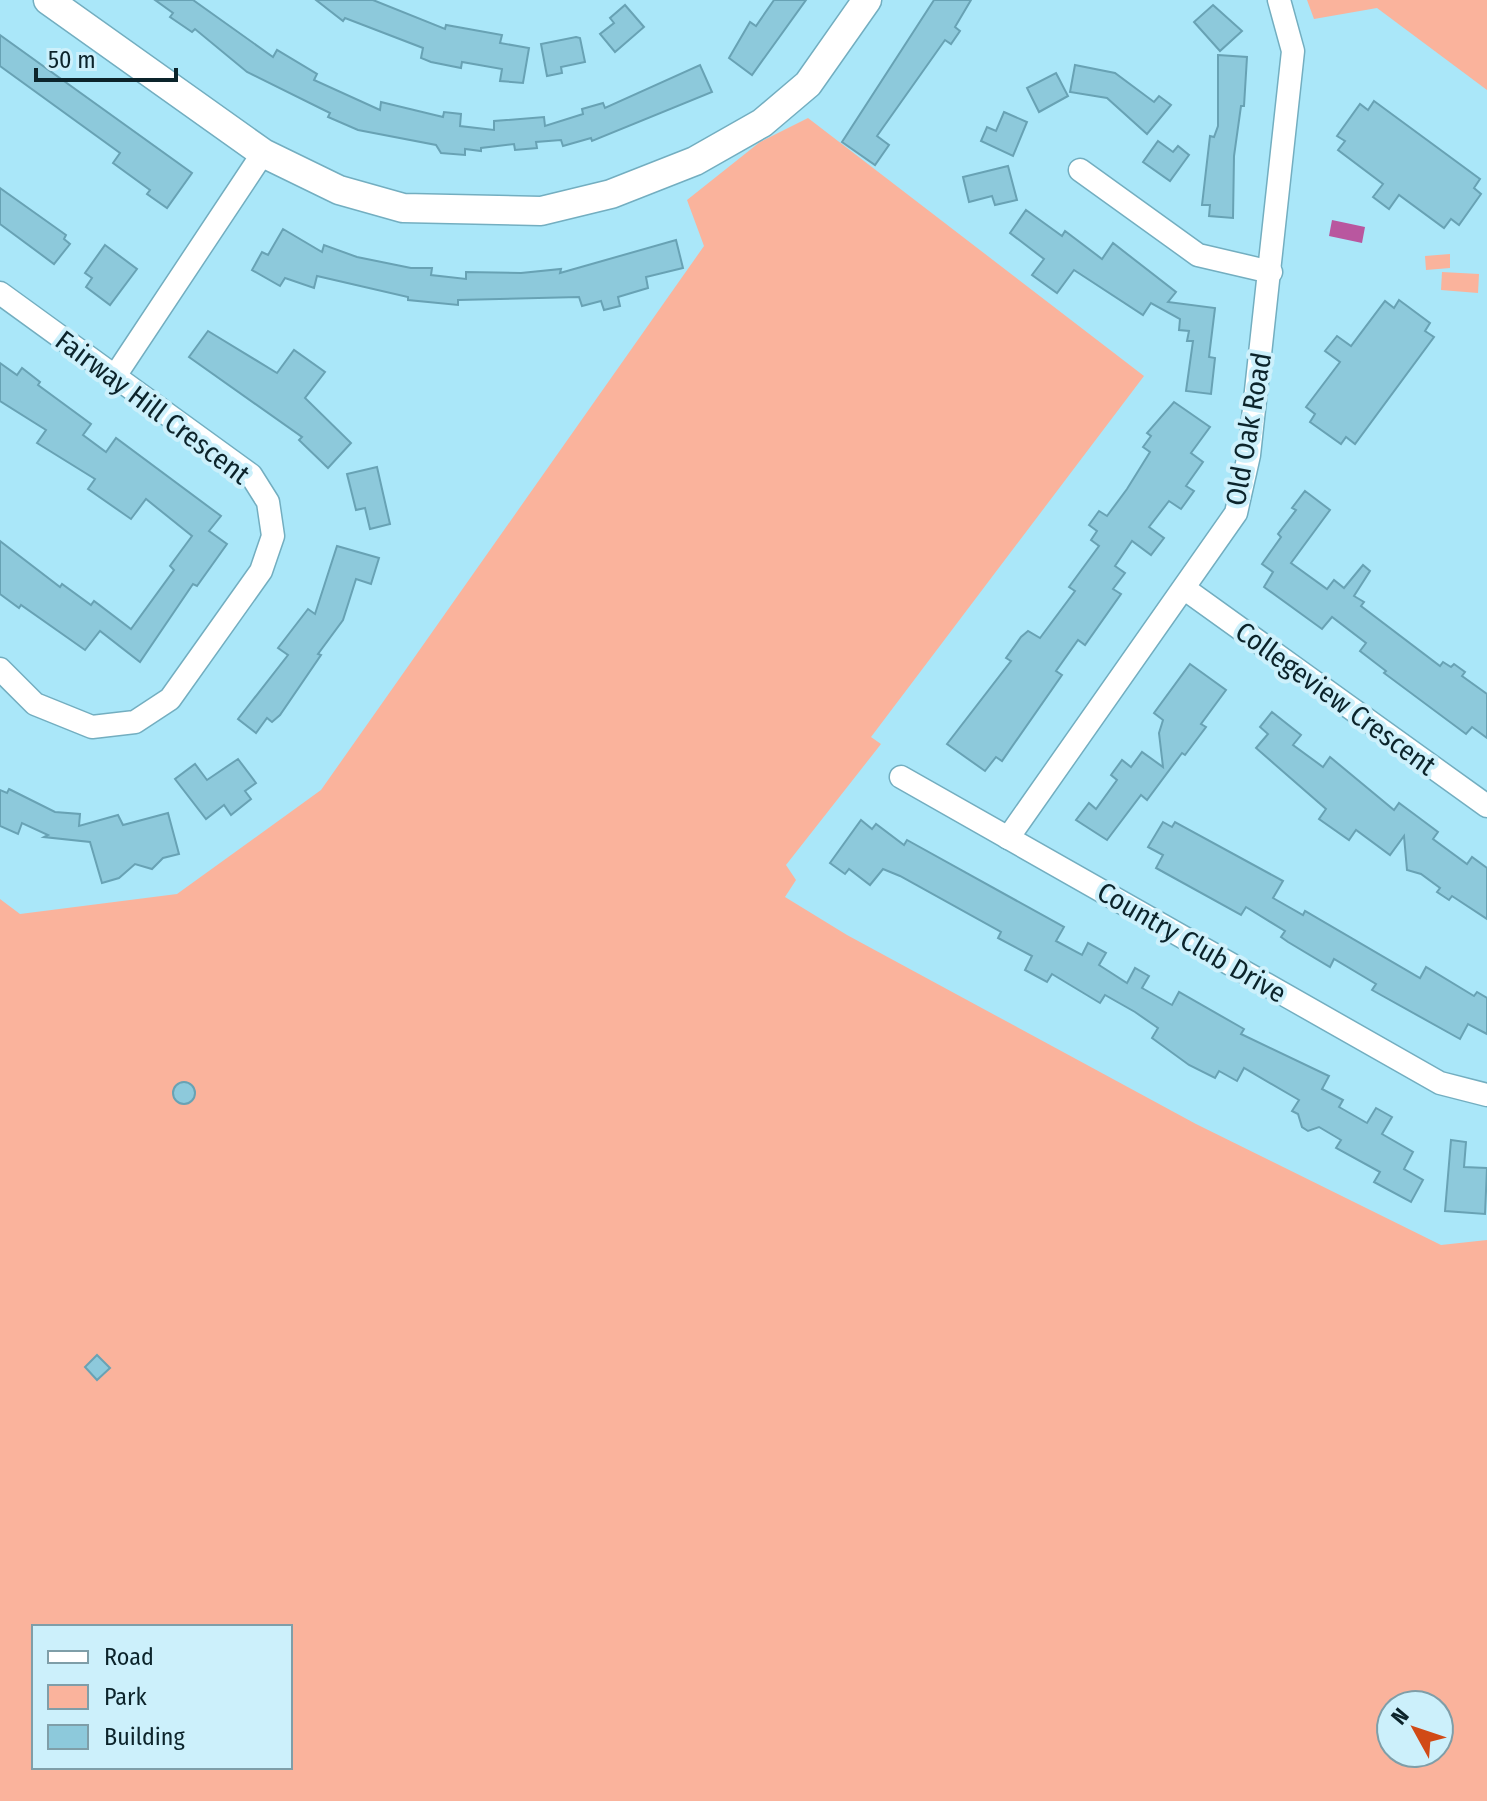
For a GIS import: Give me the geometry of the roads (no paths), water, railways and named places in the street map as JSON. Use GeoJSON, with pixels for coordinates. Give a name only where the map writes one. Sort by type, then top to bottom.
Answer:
{"type":"FeatureCollection","features":[{"type":"Feature","properties":{"kind":"street"},"geometry":{"type":"LineString","coordinates":[[48,0],[263,153],[339,190],[403,208],[541,211],[611,194],[695,161],[762,123],[808,84],[867,0]]}},
{"type":"Feature","properties":{"kind":"street","name":"Old Oak Road"},"geometry":{"type":"LineString","coordinates":[[1008,838],[1236,513],[1249,455],[1293,51],[1279,0]]}},
{"type":"Feature","properties":{"kind":"street"},"geometry":{"type":"LineString","coordinates":[[115,376],[263,153]]}},
{"type":"Feature","properties":{"kind":"street"},"geometry":{"type":"LineString","coordinates":[[1080,170],[1198,255],[1271,272]]}},
{"type":"Feature","properties":{"kind":"street","name":"Fairway Hill Crescent"},"geometry":{"type":"LineString","coordinates":[[0,293],[251,475],[268,502],[273,536],[261,571],[170,699],[135,722],[92,727],[35,704],[0,669]]}},
{"type":"Feature","properties":{"kind":"street","name":"Collegeview Crescent"},"geometry":{"type":"LineString","coordinates":[[1185,589],[1487,806]]}},
{"type":"Feature","properties":{"kind":"street","name":"Country Club Drive"},"geometry":{"type":"LineString","coordinates":[[901,777],[1440,1083],[1487,1095]]}}]}
